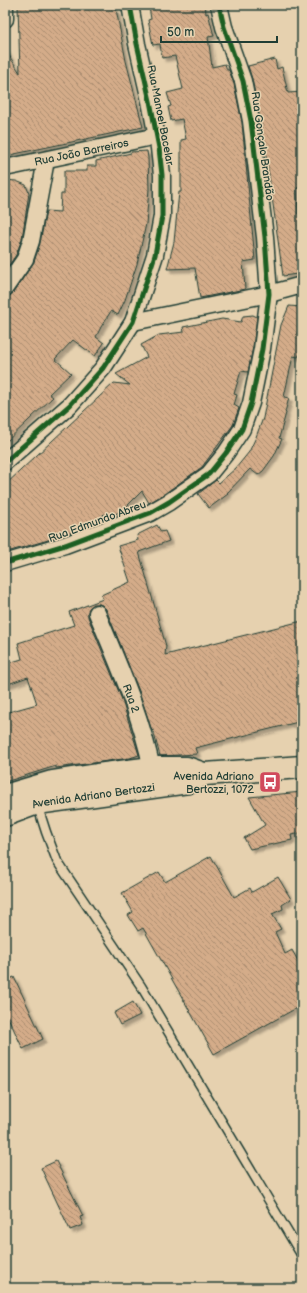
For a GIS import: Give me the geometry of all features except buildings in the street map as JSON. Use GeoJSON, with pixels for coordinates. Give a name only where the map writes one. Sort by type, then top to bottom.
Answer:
{"type":"FeatureCollection","features":[{"type":"Feature","properties":{"kind":"main road","name":"Avenida Adriano Bertozzi"},"geometry":{"type":"LineString","coordinates":[[5,815],[37,803],[154,778],[187,768],[205,774],[302,767]]}},
{"type":"Feature","properties":{"kind":"main road","name":"Avenida Adriano Bertozzi"},"geometry":{"type":"LineString","coordinates":[[5,796],[52,782],[97,775],[154,778]]}},
{"type":"Feature","properties":{"kind":"street","name":"Rua Manoel Bacelar"},"geometry":{"type":"LineString","coordinates":[[5,462],[70,405],[103,368],[133,322],[155,255],[162,216],[162,175],[157,136],[130,5]]}},
{"type":"Feature","properties":{"kind":"street","name":"Rua Gonçalo Brandão"},"geometry":{"type":"LineString","coordinates":[[219,5],[224,27],[242,81],[251,121],[265,237],[269,294]]}},
{"type":"Feature","properties":{"kind":"street"},"geometry":{"type":"LineString","coordinates":[[5,8],[5,19]]}},
{"type":"Feature","properties":{"kind":"street","name":"Rua João Barreiros"},"geometry":{"type":"LineString","coordinates":[[5,168],[157,136]]}},
{"type":"Feature","properties":{"kind":"street"},"geometry":{"type":"LineString","coordinates":[[5,288],[25,259],[32,241],[46,160]]}},
{"type":"Feature","properties":{"kind":"street"},"geometry":{"type":"LineString","coordinates":[[133,322],[269,294],[302,285]]}},
{"type":"Feature","properties":{"kind":"street","name":"Rua Edmundo Abreu"},"geometry":{"type":"LineString","coordinates":[[5,563],[65,545],[150,513],[169,502],[209,474],[226,453],[242,429],[252,403],[262,349],[269,294]]}},
{"type":"Feature","properties":{"kind":"street","name":"Rua 2"},"geometry":{"type":"LineString","coordinates":[[97,613],[131,695],[144,734],[154,778]]}},
{"type":"Feature","properties":{"kind":"lane"},"geometry":{"type":"LineString","coordinates":[[37,803],[57,861],[141,986],[302,1256]]}},
{"type":"Feature","properties":{"kind":"cycle path"},"geometry":{"type":"LineString","coordinates":[[5,462],[70,405],[103,368],[133,322],[155,255],[162,216],[162,175],[159,148],[130,5]]}},
{"type":"Feature","properties":{"kind":"cycle path"},"geometry":{"type":"LineString","coordinates":[[5,563],[65,545],[150,513],[169,502],[209,474],[226,453],[242,429],[251,403],[262,349],[269,294],[265,237],[251,121],[243,81],[224,27],[219,5]]}},
{"type":"Feature","properties":{"kind":"place","name":"Avenida Adriano Bertozzi, 1072"},"geometry":{"type":"Point","coordinates":[270,782]}}]}
